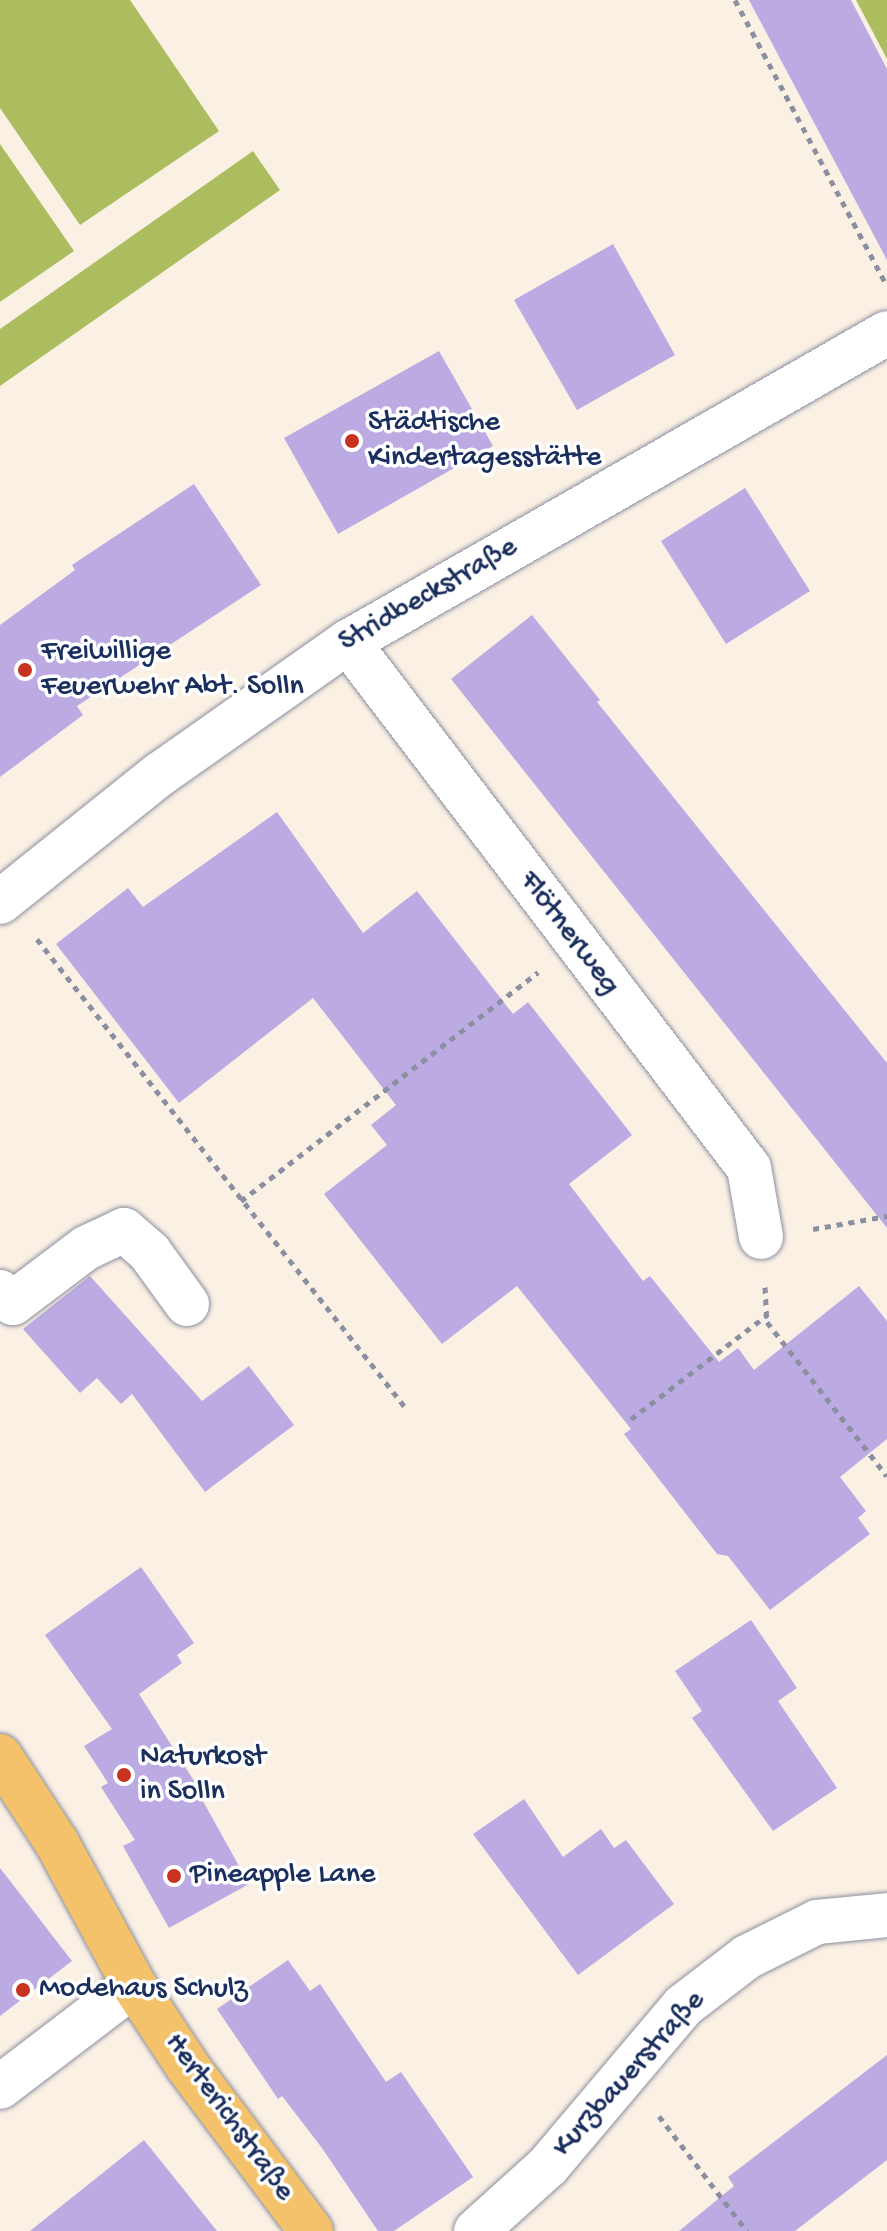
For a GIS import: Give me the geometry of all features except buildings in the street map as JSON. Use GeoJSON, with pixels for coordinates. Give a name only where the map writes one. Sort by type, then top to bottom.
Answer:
{"type":"FeatureCollection","features":[{"type":"Feature","properties":{"kind":"main road","name":"Herterichstraße"},"geometry":{"type":"LineString","coordinates":[[0,1756],[57,1843],[134,1985],[188,2067],[311,2231]]}},
{"type":"Feature","properties":{"kind":"street","name":"Stridbeckstraße"},"geometry":{"type":"LineString","coordinates":[[3,900],[160,774],[348,642],[887,333]]}},
{"type":"Feature","properties":{"kind":"street","name":"Flötnerweg"},"geometry":{"type":"LineString","coordinates":[[348,642],[574,943],[749,1168],[761,1237]]}},
{"type":"Feature","properties":{"kind":"street"},"geometry":{"type":"LineString","coordinates":[[0,1292],[13,1303],[86,1248],[124,1230],[150,1253],[187,1304]]}},
{"type":"Feature","properties":{"kind":"street","name":"Kurzbauerstraße"},"geometry":{"type":"LineString","coordinates":[[476,2231],[548,2166],[683,2006],[747,1957],[817,1922],[887,1915]]}},
{"type":"Feature","properties":{"kind":"street"},"geometry":{"type":"LineString","coordinates":[[0,2087],[134,1985]]}},
{"type":"Feature","properties":{"kind":"path"},"geometry":{"type":"LineString","coordinates":[[735,0],[887,286]]}},
{"type":"Feature","properties":{"kind":"path"},"geometry":{"type":"LineString","coordinates":[[3,900],[405,1407]]}},
{"type":"Feature","properties":{"kind":"path"},"geometry":{"type":"LineString","coordinates":[[241,1201],[574,943]]}},
{"type":"Feature","properties":{"kind":"path"},"geometry":{"type":"LineString","coordinates":[[887,1216],[761,1237],[767,1322],[887,1476]]}},
{"type":"Feature","properties":{"kind":"path"},"geometry":{"type":"LineString","coordinates":[[631,1419],[767,1315]]}},
{"type":"Feature","properties":{"kind":"path"},"geometry":{"type":"LineString","coordinates":[[626,2074],[747,2231]]}},
{"type":"Feature","properties":{"kind":"green space"},"geometry":{"type":"Polygon","coordinates":[[[0,0],[130,0],[219,131],[80,225],[0,108],[0,0]]]}},
{"type":"Feature","properties":{"kind":"green space"},"geometry":{"type":"Polygon","coordinates":[[[856,0],[887,0],[887,59],[856,0]]]}},
{"type":"Feature","properties":{"kind":"green space"},"geometry":{"type":"Polygon","coordinates":[[[0,144],[74,251],[0,302],[0,144]]]}},
{"type":"Feature","properties":{"kind":"green space"},"geometry":{"type":"Polygon","coordinates":[[[253,151],[280,190],[0,386],[0,329],[253,151]]]}},
{"type":"Feature","properties":{"kind":"place","name":"Städtische Kindertagesstätte"},"geometry":{"type":"Point","coordinates":[352,441]}},
{"type":"Feature","properties":{"kind":"place","name":"Freiwillige Feuerwehr Abt. Solln"},"geometry":{"type":"Point","coordinates":[25,670]}},
{"type":"Feature","properties":{"kind":"place","name":"Naturkost in Solln"},"geometry":{"type":"Point","coordinates":[124,1775]}},
{"type":"Feature","properties":{"kind":"place","name":"Pineapple Lane"},"geometry":{"type":"Point","coordinates":[174,1876]}},
{"type":"Feature","properties":{"kind":"place","name":"Modehaus Schulz"},"geometry":{"type":"Point","coordinates":[23,1990]}}]}
